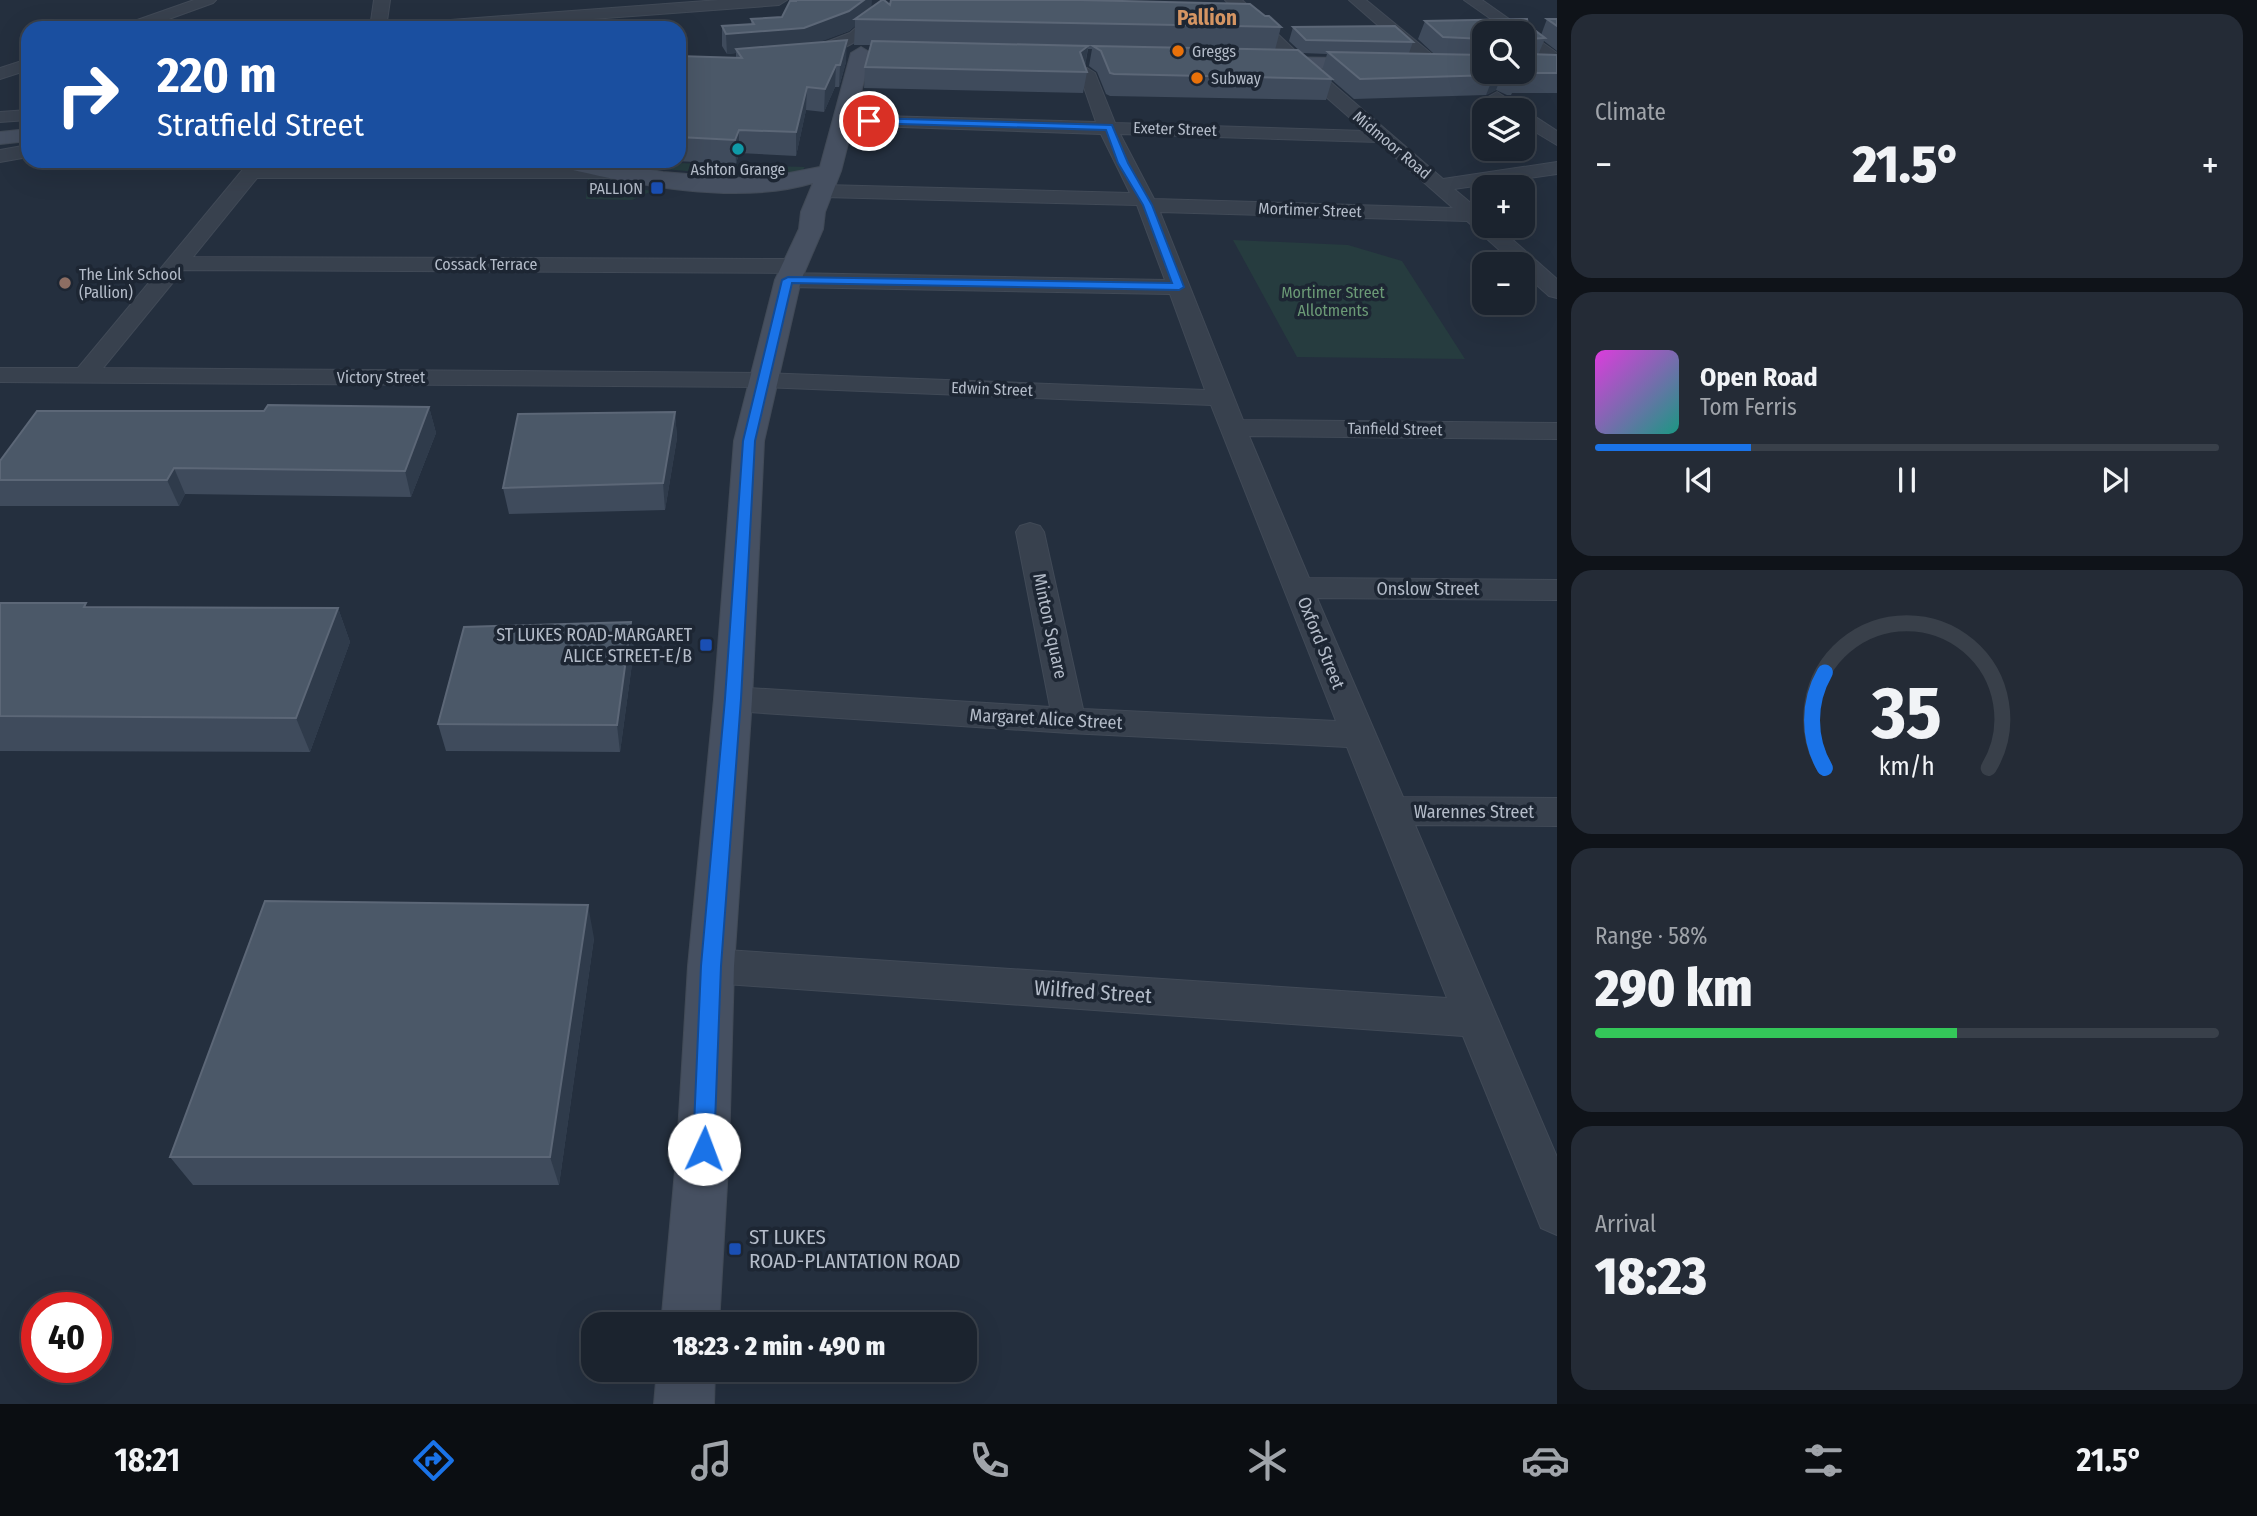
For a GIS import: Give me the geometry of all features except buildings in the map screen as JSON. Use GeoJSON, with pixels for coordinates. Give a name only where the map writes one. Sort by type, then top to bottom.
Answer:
{"type":"FeatureCollection","features":[{"type":"Feature","properties":{"kind":"street"},"geometry":{"type":"LineString","coordinates":[[149,21],[208,0]]}},
{"type":"Feature","properties":{"kind":"street"},"geometry":{"type":"LineString","coordinates":[[380,21],[382,0]]}},
{"type":"Feature","properties":{"kind":"street"},"geometry":{"type":"LineString","coordinates":[[503,21],[779,0]]}},
{"type":"Feature","properties":{"kind":"street"},"geometry":{"type":"LineString","coordinates":[[691,1312],[704,1149],[711,966],[733,699],[749,441],[762,380],[791,273],[811,229],[855,77],[873,43],[877,0]]}},
{"type":"Feature","properties":{"kind":"street"},"geometry":{"type":"LineString","coordinates":[[1357,0],[1427,59]]}},
{"type":"Feature","properties":{"kind":"street"},"geometry":{"type":"LineString","coordinates":[[1472,0],[1503,21]]}},
{"type":"Feature","properties":{"kind":"street"},"geometry":{"type":"LineString","coordinates":[[1212,7],[1236,4]]}},
{"type":"Feature","properties":{"kind":"street","name":"Midmoor Road"},"geometry":{"type":"LineString","coordinates":[[1236,4],[1299,64],[1472,215]]}},
{"type":"Feature","properties":{"kind":"street"},"geometry":{"type":"LineString","coordinates":[[796,57],[856,36],[873,43]]}},
{"type":"Feature","properties":{"kind":"street"},"geometry":{"type":"LineString","coordinates":[[796,57],[873,43]]}},
{"type":"Feature","properties":{"kind":"street"},"geometry":{"type":"LineString","coordinates":[[1535,45],[1556,63]]}},
{"type":"Feature","properties":{"kind":"street"},"geometry":{"type":"LineString","coordinates":[[796,57],[845,63],[855,77]]}},
{"type":"Feature","properties":{"kind":"street","name":"Oxford Street"},"geometry":{"type":"LineString","coordinates":[[1089,63],[1094,97],[1123,163],[1145,202],[1298,588],[1557,1212]]}},
{"type":"Feature","properties":{"kind":"street"},"geometry":{"type":"LineString","coordinates":[[1247,63],[1472,66]]}},
{"type":"Feature","properties":{"kind":"street"},"geometry":{"type":"LineString","coordinates":[[1535,66],[1556,63]]}},
{"type":"Feature","properties":{"kind":"street"},"geometry":{"type":"LineString","coordinates":[[0,74],[21,66]]}},
{"type":"Feature","properties":{"kind":"street"},"geometry":{"type":"LineString","coordinates":[[0,117],[21,116]]}},
{"type":"Feature","properties":{"kind":"street","name":"Exeter Street"},"geometry":{"type":"LineString","coordinates":[[843,120],[1381,137]]}},
{"type":"Feature","properties":{"kind":"street"},"geometry":{"type":"LineString","coordinates":[[1535,124],[1557,139]]}},
{"type":"Feature","properties":{"kind":"street"},"geometry":{"type":"LineString","coordinates":[[0,138],[21,136]]}},
{"type":"Feature","properties":{"kind":"street"},"geometry":{"type":"LineString","coordinates":[[0,156],[21,152]]}},
{"type":"Feature","properties":{"kind":"street"},"geometry":{"type":"LineString","coordinates":[[85,375],[254,168]]}},
{"type":"Feature","properties":{"kind":"street"},"geometry":{"type":"LineString","coordinates":[[356,168],[554,168]]}},
{"type":"Feature","properties":{"kind":"street"},"geometry":{"type":"LineString","coordinates":[[455,170],[460,168]]}},
{"type":"Feature","properties":{"kind":"street"},"geometry":{"type":"LineString","coordinates":[[611,168],[752,185],[798,200],[822,191]]}},
{"type":"Feature","properties":{"kind":"street"},"geometry":{"type":"LineString","coordinates":[[1440,185],[1557,168]]}},
{"type":"Feature","properties":{"kind":"street"},"geometry":{"type":"LineString","coordinates":[[752,185],[809,180],[822,191]]}},
{"type":"Feature","properties":{"kind":"street","name":"Mortimer Street"},"geometry":{"type":"LineString","coordinates":[[822,191],[1145,202],[1472,222]]}},
{"type":"Feature","properties":{"kind":"street","name":"Midmoor Road"},"geometry":{"type":"LineString","coordinates":[[1498,238],[1557,291]]}},
{"type":"Feature","properties":{"kind":"street","name":"Cossack Terrace"},"geometry":{"type":"LineString","coordinates":[[177,263],[791,273],[1179,287]]}},
{"type":"Feature","properties":{"kind":"street","name":"Victory Street"},"geometry":{"type":"LineString","coordinates":[[0,375],[762,380]]}},
{"type":"Feature","properties":{"kind":"street","name":"Edwin Street"},"geometry":{"type":"LineString","coordinates":[[762,380],[1221,398]]}},
{"type":"Feature","properties":{"kind":"street","name":"Tanfield Street"},"geometry":{"type":"LineString","coordinates":[[1233,428],[1557,431]]}},
{"type":"Feature","properties":{"kind":"street","name":"Minton Square"},"geometry":{"type":"LineString","coordinates":[[1030,532],[1069,720]]}},
{"type":"Feature","properties":{"kind":"street","name":"Onslow Street"},"geometry":{"type":"LineString","coordinates":[[1298,588],[1557,590]]}},
{"type":"Feature","properties":{"kind":"street","name":"Margaret Alice Street"},"geometry":{"type":"LineString","coordinates":[[733,699],[1359,735]]}},
{"type":"Feature","properties":{"kind":"street","name":"Warennes Street"},"geometry":{"type":"LineString","coordinates":[[1391,811],[1557,812]]}},
{"type":"Feature","properties":{"kind":"street","name":"Wilfred Street"},"geometry":{"type":"LineString","coordinates":[[711,966],[1475,1018]]}},
{"type":"Feature","properties":{"kind":"street"},"geometry":{"type":"LineString","coordinates":[[684,1404],[686,1382]]}},
{"type":"Feature","properties":{"kind":"green space"},"geometry":{"type":"Polygon","coordinates":[[[686,163],[805,167],[798,175],[660,168],[686,168],[686,163]]]}},
{"type":"Feature","properties":{"kind":"green space"},"geometry":{"type":"Polygon","coordinates":[[[588,179],[652,191],[632,200],[586,199],[588,179]]]}},
{"type":"Feature","properties":{"kind":"green space","name":"Mortimer Street Allotments"},"geometry":{"type":"Polygon","coordinates":[[[1233,240],[1348,245],[1402,261],[1465,359],[1297,357],[1233,240]]]}},
{"type":"Feature","properties":{"kind":"place","name":"Greggs"},"geometry":{"type":"Point","coordinates":[1178,51]}},
{"type":"Feature","properties":{"kind":"place","name":"Subway"},"geometry":{"type":"Point","coordinates":[1197,78]}},
{"type":"Feature","properties":{"kind":"place","name":"Ashton Grange"},"geometry":{"type":"Point","coordinates":[738,149]}},
{"type":"Feature","properties":{"kind":"place","name":"PALLION"},"geometry":{"type":"Point","coordinates":[657,188]}},
{"type":"Feature","properties":{"kind":"place","name":"The Link School (Pallion)"},"geometry":{"type":"Point","coordinates":[65,283]}},
{"type":"Feature","properties":{"kind":"place","name":"ST LUKES ROAD-MARGARET ALICE STREET-E/B"},"geometry":{"type":"Point","coordinates":[706,645]}},
{"type":"Feature","properties":{"kind":"place","name":"ST LUKES ROAD-PLANTATION ROAD"},"geometry":{"type":"Point","coordinates":[735,1249]}},
{"type":"Feature","properties":{"kind":"district","name":"Pallion"},"geometry":{"type":"Point","coordinates":[1207,18]}},
{"type":"Feature","properties":{"kind":"route"},"geometry":{"type":"LineString","coordinates":[[704,1149],[711,966],[733,699],[749,441],[788,280],[1179,287],[1147,205],[1123,163],[1109,127],[869,121]]}}]}
